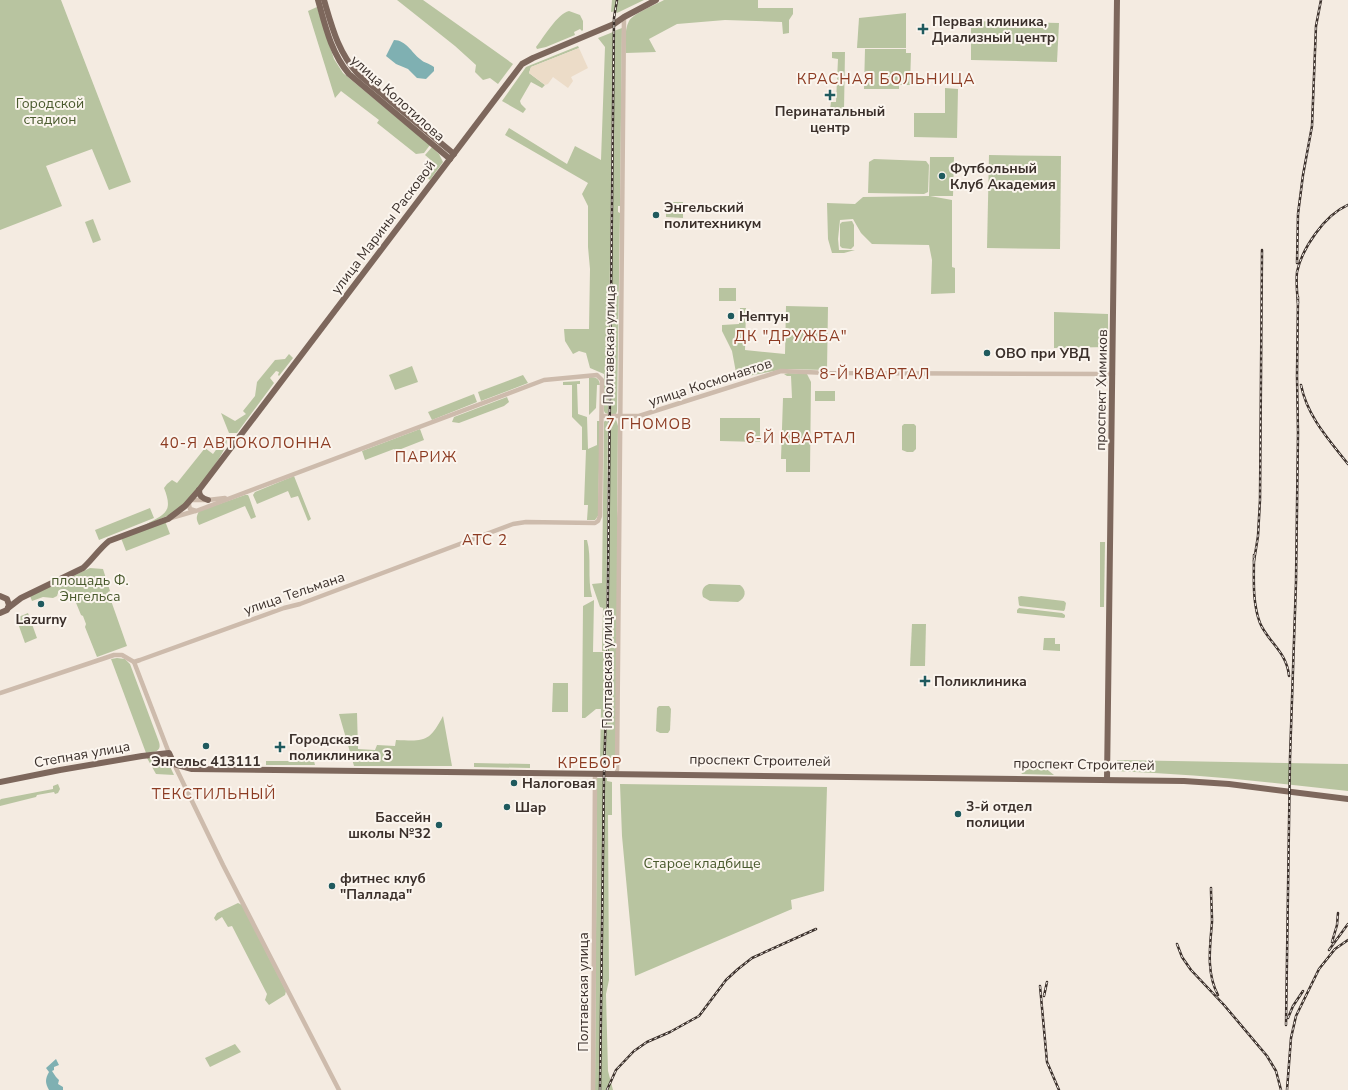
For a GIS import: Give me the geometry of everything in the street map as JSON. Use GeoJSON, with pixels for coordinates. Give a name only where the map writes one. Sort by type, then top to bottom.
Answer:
{"type":"FeatureCollection","features":[{"type":"Feature","properties":{"kind":"main road","name":"улица Колотилова"},"geometry":{"type":"LineString","coordinates":[[318,0],[329,28]]}},
{"type":"Feature","properties":{"kind":"main road","name":"улица Колотилова"},"geometry":{"type":"LineString","coordinates":[[324,0],[336,56],[349,74],[452,157]]}},
{"type":"Feature","properties":{"kind":"main road","name":"улица Марины Расковой"},"geometry":{"type":"LineString","coordinates":[[21,598],[83,568],[108,541],[168,519],[190,501],[522,64],[614,24],[656,0]]}},
{"type":"Feature","properties":{"kind":"main road","name":"проспект Химиков"},"geometry":{"type":"LineString","coordinates":[[1107,778],[1117,0]]}},
{"type":"Feature","properties":{"kind":"main road"},"geometry":{"type":"LineString","coordinates":[[199,490],[201,497],[208,500]]}},
{"type":"Feature","properties":{"kind":"main road"},"geometry":{"type":"LineString","coordinates":[[2,596],[21,598]]}},
{"type":"Feature","properties":{"kind":"main road"},"geometry":{"type":"LineString","coordinates":[[0,618],[8,602],[2,596]]}},
{"type":"Feature","properties":{"kind":"main road"},"geometry":{"type":"LineString","coordinates":[[4,611],[21,598]]}},
{"type":"Feature","properties":{"kind":"main road"},"geometry":{"type":"LineString","coordinates":[[169,752],[173,762]]}},
{"type":"Feature","properties":{"kind":"main road","name":"Степная улица"},"geometry":{"type":"LineString","coordinates":[[0,782],[60,770],[169,752]]}},
{"type":"Feature","properties":{"kind":"main road","name":"проспект Строителей"},"geometry":{"type":"LineString","coordinates":[[173,762],[192,766],[595,772],[1107,778],[1184,777],[1348,795]]}},
{"type":"Feature","properties":{"kind":"main road","name":"проспект Строителей"},"geometry":{"type":"LineString","coordinates":[[595,772],[617,770],[805,774]]}},
{"type":"Feature","properties":{"kind":"main road","name":"проспект Строителей"},"geometry":{"type":"LineString","coordinates":[[1261,786],[1348,799]]}},
{"type":"Feature","properties":{"kind":"street","name":"Полтавская улица"},"geometry":{"type":"LineString","coordinates":[[617,770],[619,416],[624,17]]}},
{"type":"Feature","properties":{"kind":"street","name":"улица Космонавтов"},"geometry":{"type":"LineString","coordinates":[[602,416],[639,416],[781,371],[1113,374]]}},
{"type":"Feature","properties":{"kind":"street","name":"Полтавская улица"},"geometry":{"type":"LineString","coordinates":[[234,496],[544,380],[596,375],[601,378],[603,383],[600,516],[598,520]]}},
{"type":"Feature","properties":{"kind":"street"},"geometry":{"type":"LineString","coordinates":[[196,511],[190,509],[190,501],[234,496]]}},
{"type":"Feature","properties":{"kind":"street"},"geometry":{"type":"LineString","coordinates":[[168,519],[196,511],[234,496]]}},
{"type":"Feature","properties":{"kind":"street","name":"улица Тельмана"},"geometry":{"type":"LineString","coordinates":[[134,662],[284,608],[300,604],[513,524],[526,522],[594,523],[598,520]]}},
{"type":"Feature","properties":{"kind":"street"},"geometry":{"type":"LineString","coordinates":[[0,693],[114,655],[122,655],[134,662],[169,752]]}},
{"type":"Feature","properties":{"kind":"street"},"geometry":{"type":"LineString","coordinates":[[173,762],[223,864],[339,1090]]}},
{"type":"Feature","properties":{"kind":"street","name":"Полтавская улица"},"geometry":{"type":"LineString","coordinates":[[593,1090],[595,772]]}},
{"type":"Feature","properties":{"kind":"green space","name":"Городской стадион"},"geometry":{"type":"Polygon","coordinates":[[[0,0],[61,0],[131,182],[109,190],[92,149],[46,166],[62,206],[0,230],[0,0]]]}},
{"type":"Feature","properties":{"kind":"green space"},"geometry":{"type":"Polygon","coordinates":[[[397,0],[423,0],[513,64],[498,84],[490,78],[483,80],[475,72],[476,65],[455,46],[397,0]]]}},
{"type":"Feature","properties":{"kind":"green space"},"geometry":{"type":"Polygon","coordinates":[[[612,0],[644,0],[617,13],[616,11],[611,12],[612,0]]]}},
{"type":"Feature","properties":{"kind":"green space"},"geometry":{"type":"Polygon","coordinates":[[[664,0],[758,0],[758,8],[793,8],[793,14],[789,20],[789,33],[783,34],[782,22],[725,20],[677,24],[649,39],[656,52],[626,53],[626,32],[629,21],[640,12],[664,0]]]}},
{"type":"Feature","properties":{"kind":"green space"},"geometry":{"type":"Polygon","coordinates":[[[317,7],[334,59],[343,73],[430,145],[424,153],[416,154],[377,123],[379,120],[341,91],[335,98],[308,11],[317,7]]]}},
{"type":"Feature","properties":{"kind":"green space"},"geometry":{"type":"Polygon","coordinates":[[[569,11],[580,15],[583,21],[583,30],[582,31],[580,29],[574,32],[575,35],[546,47],[537,49],[536,47],[555,21],[564,13],[569,11]]]}},
{"type":"Feature","properties":{"kind":"green space"},"geometry":{"type":"Polygon","coordinates":[[[906,13],[906,48],[857,48],[859,18],[906,13]]]}},
{"type":"Feature","properties":{"kind":"green space"},"geometry":{"type":"Polygon","coordinates":[[[971,21],[1059,23],[1057,62],[971,60],[971,21]]]}},
{"type":"Feature","properties":{"kind":"green space"},"geometry":{"type":"Polygon","coordinates":[[[622,28],[620,206],[618,206],[618,212],[620,213],[617,411],[616,414],[610,414],[614,31],[622,28]]]}},
{"type":"Feature","properties":{"kind":"green space"},"geometry":{"type":"Polygon","coordinates":[[[613,32],[608,414],[604,411],[604,374],[590,368],[586,353],[579,351],[573,354],[565,341],[564,329],[589,329],[590,269],[588,247],[588,206],[582,194],[588,183],[505,135],[509,128],[567,164],[575,146],[601,160],[605,47],[598,38],[613,32]]]}},
{"type":"Feature","properties":{"kind":"green space"},"geometry":{"type":"Polygon","coordinates":[[[578,46],[579,48],[531,67],[529,73],[545,85],[542,88],[531,82],[520,101],[526,109],[523,113],[502,101],[526,67],[578,46]]]}},
{"type":"Feature","properties":{"kind":"green space"},"geometry":{"type":"Polygon","coordinates":[[[865,49],[906,49],[906,53],[911,53],[910,85],[899,85],[899,89],[864,89],[865,49]]]}},
{"type":"Feature","properties":{"kind":"green space"},"geometry":{"type":"Polygon","coordinates":[[[832,52],[845,52],[844,110],[830,110],[831,102],[836,102],[838,59],[832,58],[832,52]]]}},
{"type":"Feature","properties":{"kind":"green space"},"geometry":{"type":"Polygon","coordinates":[[[945,88],[958,89],[957,138],[914,137],[914,113],[945,113],[945,88]]]}},
{"type":"Feature","properties":{"kind":"green space"},"geometry":{"type":"Polygon","coordinates":[[[432,147],[439,154],[443,162],[430,180],[422,173],[432,161],[425,155],[432,147]]]}},
{"type":"Feature","properties":{"kind":"green space"},"geometry":{"type":"Polygon","coordinates":[[[989,155],[1061,156],[1060,249],[987,248],[989,155]]]}},
{"type":"Feature","properties":{"kind":"green space","name":"Футбольный Клуб Академия"},"geometry":{"type":"Polygon","coordinates":[[[930,157],[954,157],[953,196],[929,196],[930,157]]]}},
{"type":"Feature","properties":{"kind":"green space"},"geometry":{"type":"Polygon","coordinates":[[[874,159],[926,161],[929,165],[928,192],[924,194],[868,193],[869,162],[874,159]]]}},
{"type":"Feature","properties":{"kind":"green space"},"geometry":{"type":"Polygon","coordinates":[[[930,196],[952,200],[952,267],[955,268],[955,293],[931,294],[932,260],[929,245],[872,244],[861,233],[853,219],[840,220],[838,239],[839,250],[855,250],[844,253],[832,253],[828,239],[827,203],[855,204],[863,197],[930,196]]]}},
{"type":"Feature","properties":{"kind":"green space"},"geometry":{"type":"Polygon","coordinates":[[[672,202],[683,202],[683,218],[666,217],[666,205],[672,205],[672,202]]]}},
{"type":"Feature","properties":{"kind":"green space"},"geometry":{"type":"Polygon","coordinates":[[[93,219],[101,240],[93,243],[85,222],[93,219]]]}},
{"type":"Feature","properties":{"kind":"green space"},"geometry":{"type":"Polygon","coordinates":[[[852,221],[854,225],[854,246],[851,249],[842,248],[840,246],[840,224],[842,222],[852,221]]]}},
{"type":"Feature","properties":{"kind":"green space"},"geometry":{"type":"Polygon","coordinates":[[[719,288],[736,288],[736,301],[719,301],[719,288]]]}},
{"type":"Feature","properties":{"kind":"green space"},"geometry":{"type":"Polygon","coordinates":[[[786,306],[828,307],[827,370],[785,369],[737,378],[732,351],[722,331],[722,325],[739,324],[740,308],[746,308],[745,350],[785,354],[786,306]]]}},
{"type":"Feature","properties":{"kind":"green space"},"geometry":{"type":"Polygon","coordinates":[[[1054,312],[1108,314],[1108,347],[1054,348],[1054,312]]]}},
{"type":"Feature","properties":{"kind":"green space"},"geometry":{"type":"Polygon","coordinates":[[[289,354],[293,358],[279,376],[279,372],[276,371],[270,378],[274,383],[237,433],[229,433],[221,413],[235,421],[246,414],[243,411],[255,396],[257,382],[275,360],[285,359],[289,354]]]}},
{"type":"Feature","properties":{"kind":"green space"},"geometry":{"type":"Polygon","coordinates":[[[412,366],[418,382],[395,390],[389,375],[412,366]]]}},
{"type":"Feature","properties":{"kind":"green space"},"geometry":{"type":"Polygon","coordinates":[[[784,374],[807,374],[811,382],[810,472],[786,472],[786,459],[781,459],[783,398],[792,398],[791,376],[784,374]]]}},
{"type":"Feature","properties":{"kind":"green space"},"geometry":{"type":"Polygon","coordinates":[[[523,375],[528,383],[481,401],[478,392],[523,375]]]}},
{"type":"Feature","properties":{"kind":"green space"},"geometry":{"type":"Polygon","coordinates":[[[589,377],[597,378],[600,385],[597,385],[596,408],[589,415],[589,377]]]}},
{"type":"Feature","properties":{"kind":"green space"},"geometry":{"type":"Polygon","coordinates":[[[580,381],[580,384],[577,384],[578,414],[587,417],[588,449],[597,445],[597,421],[600,421],[598,516],[595,520],[587,520],[588,505],[584,505],[586,450],[582,450],[582,427],[572,417],[572,385],[563,385],[563,382],[580,381]]]}},
{"type":"Feature","properties":{"kind":"green space"},"geometry":{"type":"Polygon","coordinates":[[[815,391],[835,391],[835,401],[815,401],[815,391]]]}},
{"type":"Feature","properties":{"kind":"green space"},"geometry":{"type":"Polygon","coordinates":[[[474,394],[477,402],[432,420],[428,412],[474,394]]]}},
{"type":"Feature","properties":{"kind":"green space"},"geometry":{"type":"Polygon","coordinates":[[[507,397],[509,402],[504,406],[459,423],[452,422],[454,417],[507,397]]]}},
{"type":"Feature","properties":{"kind":"green space"},"geometry":{"type":"Polygon","coordinates":[[[720,418],[760,418],[760,442],[720,441],[720,418]]]}},
{"type":"Feature","properties":{"kind":"green space"},"geometry":{"type":"Polygon","coordinates":[[[608,419],[606,651],[602,651],[603,608],[600,607],[592,584],[602,583],[604,422],[608,419]]]}},
{"type":"Feature","properties":{"kind":"green space"},"geometry":{"type":"Polygon","coordinates":[[[610,419],[616,419],[618,426],[616,758],[606,758],[610,419]]]}},
{"type":"Feature","properties":{"kind":"green space"},"geometry":{"type":"Polygon","coordinates":[[[904,424],[914,424],[916,426],[916,449],[913,452],[902,450],[902,426],[904,424]]]}},
{"type":"Feature","properties":{"kind":"green space"},"geometry":{"type":"Polygon","coordinates":[[[420,429],[424,440],[396,451],[394,449],[365,460],[362,451],[420,429]]]}},
{"type":"Feature","properties":{"kind":"green space"},"geometry":{"type":"Polygon","coordinates":[[[226,436],[226,445],[219,459],[206,478],[186,502],[173,513],[145,525],[165,512],[168,503],[164,488],[167,484],[172,480],[177,483],[205,448],[213,454],[226,436]]]}},
{"type":"Feature","properties":{"kind":"green space"},"geometry":{"type":"Polygon","coordinates":[[[294,476],[311,519],[308,521],[298,496],[291,498],[288,491],[257,504],[253,495],[255,492],[294,476]]]}},
{"type":"Feature","properties":{"kind":"green space"},"geometry":{"type":"Polygon","coordinates":[[[248,495],[249,497],[256,517],[251,519],[245,506],[199,525],[197,515],[199,511],[248,495]]]}},
{"type":"Feature","properties":{"kind":"green space"},"geometry":{"type":"Polygon","coordinates":[[[150,508],[154,518],[99,540],[95,530],[150,508]]]}},
{"type":"Feature","properties":{"kind":"green space"},"geometry":{"type":"Polygon","coordinates":[[[165,521],[170,534],[126,551],[121,538],[165,521]]]}},
{"type":"Feature","properties":{"kind":"green space"},"geometry":{"type":"Polygon","coordinates":[[[584,540],[587,540],[588,547],[592,597],[584,597],[584,540]]]}},
{"type":"Feature","properties":{"kind":"green space"},"geometry":{"type":"Polygon","coordinates":[[[1100,542],[1105,542],[1104,607],[1100,607],[1100,542]]]}},
{"type":"Feature","properties":{"kind":"green space","name":"площадь Ф. Энгельса"},"geometry":{"type":"Polygon","coordinates":[[[90,568],[103,569],[110,591],[108,592],[127,646],[97,657],[85,627],[86,624],[83,616],[81,615],[72,593],[64,589],[59,590],[57,596],[53,598],[43,597],[32,601],[30,596],[90,568]]]}},
{"type":"Feature","properties":{"kind":"green space"},"geometry":{"type":"Polygon","coordinates":[[[709,584],[740,585],[744,589],[745,594],[738,602],[710,601],[703,597],[702,593],[704,587],[709,584]]]}},
{"type":"Feature","properties":{"kind":"green space"},"geometry":{"type":"Polygon","coordinates":[[[1021,596],[1064,601],[1066,603],[1065,609],[1064,611],[1020,606],[1018,597],[1021,596]]]}},
{"type":"Feature","properties":{"kind":"green space"},"geometry":{"type":"Polygon","coordinates":[[[594,600],[593,652],[606,652],[604,759],[600,759],[601,709],[596,709],[585,718],[582,718],[583,606],[594,600]]]}},
{"type":"Feature","properties":{"kind":"green space"},"geometry":{"type":"Polygon","coordinates":[[[1019,608],[1062,613],[1065,617],[1017,613],[1019,608]]]}},
{"type":"Feature","properties":{"kind":"green space"},"geometry":{"type":"Polygon","coordinates":[[[28,613],[37,638],[25,643],[16,618],[28,613]]]}},
{"type":"Feature","properties":{"kind":"green space"},"geometry":{"type":"Polygon","coordinates":[[[912,624],[926,624],[925,666],[910,666],[912,624]]]}},
{"type":"Feature","properties":{"kind":"green space"},"geometry":{"type":"Polygon","coordinates":[[[1044,638],[1055,638],[1055,644],[1060,644],[1060,651],[1043,650],[1044,638]]]}},
{"type":"Feature","properties":{"kind":"green space"},"geometry":{"type":"Polygon","coordinates":[[[111,659],[125,659],[130,664],[160,745],[157,751],[146,753],[111,659]]]}},
{"type":"Feature","properties":{"kind":"green space"},"geometry":{"type":"Polygon","coordinates":[[[553,683],[568,683],[568,712],[552,712],[553,683]]]}},
{"type":"Feature","properties":{"kind":"green space"},"geometry":{"type":"Polygon","coordinates":[[[659,706],[669,706],[671,709],[670,730],[668,733],[660,733],[656,731],[657,708],[659,706]]]}},
{"type":"Feature","properties":{"kind":"green space"},"geometry":{"type":"Polygon","coordinates":[[[357,713],[358,749],[375,750],[377,745],[395,746],[396,740],[419,740],[429,736],[434,731],[443,716],[452,766],[354,766],[339,714],[357,713]]]}},
{"type":"Feature","properties":{"kind":"green space"},"geometry":{"type":"Polygon","coordinates":[[[161,757],[167,760],[174,775],[156,774],[147,758],[161,757]]]}},
{"type":"Feature","properties":{"kind":"green space"},"geometry":{"type":"Polygon","coordinates":[[[1117,760],[1348,764],[1348,791],[1232,779],[1115,771],[1117,760]]]}},
{"type":"Feature","properties":{"kind":"green space"},"geometry":{"type":"Polygon","coordinates":[[[266,761],[314,761],[315,765],[266,765],[266,761]]]}},
{"type":"Feature","properties":{"kind":"green space"},"geometry":{"type":"Polygon","coordinates":[[[474,763],[530,764],[530,768],[474,767],[474,763]]]}},
{"type":"Feature","properties":{"kind":"green space"},"geometry":{"type":"Polygon","coordinates":[[[1031,767],[1044,767],[1054,775],[1021,774],[1031,767]]]}},
{"type":"Feature","properties":{"kind":"green space"},"geometry":{"type":"Polygon","coordinates":[[[597,778],[607,778],[607,781],[612,782],[612,815],[608,815],[609,980],[606,994],[608,1071],[613,1090],[595,1090],[597,778]]]}},
{"type":"Feature","properties":{"kind":"green space"},"geometry":{"type":"Polygon","coordinates":[[[58,784],[60,789],[58,793],[55,794],[54,792],[37,795],[36,797],[0,806],[1,799],[53,789],[53,786],[58,784]]]}},
{"type":"Feature","properties":{"kind":"green space","name":"Старое кладбище"},"geometry":{"type":"Polygon","coordinates":[[[620,784],[827,787],[824,891],[791,900],[792,909],[635,976],[622,836],[620,784]]]}},
{"type":"Feature","properties":{"kind":"green space"},"geometry":{"type":"Polygon","coordinates":[[[238,903],[242,905],[286,991],[285,995],[269,1005],[265,1000],[267,994],[232,926],[228,927],[222,917],[216,921],[214,918],[217,913],[238,903]]]}},
{"type":"Feature","properties":{"kind":"green space"},"geometry":{"type":"Polygon","coordinates":[[[235,1044],[241,1052],[210,1067],[205,1058],[235,1044]]]}},
{"type":"Feature","properties":{"kind":"shaded area"},"geometry":{"type":"Polygon","coordinates":[[[579,48],[588,68],[571,77],[573,81],[568,88],[553,77],[548,84],[545,85],[529,73],[531,67],[579,48]]]}},
{"type":"Feature","properties":{"kind":"water"},"geometry":{"type":"Polygon","coordinates":[[[394,40],[405,44],[422,60],[434,67],[434,71],[426,79],[417,78],[408,69],[396,64],[386,56],[394,40]]]}},
{"type":"Feature","properties":{"kind":"water"},"geometry":{"type":"Polygon","coordinates":[[[56,1059],[59,1065],[54,1067],[54,1070],[52,1071],[59,1080],[58,1084],[63,1087],[63,1090],[49,1090],[46,1081],[49,1072],[46,1068],[56,1059]]]}},
{"type":"Feature","properties":{"kind":"railway"},"geometry":{"type":"LineString","coordinates":[[600,1090],[604,775],[607,675],[614,18],[617,0]]}},
{"type":"Feature","properties":{"kind":"railway"},"geometry":{"type":"LineString","coordinates":[[1297,263],[1298,214],[1312,126],[1316,26],[1321,0]]}},
{"type":"Feature","properties":{"kind":"railway"},"geometry":{"type":"LineString","coordinates":[[1298,303],[1297,272],[1309,243],[1331,216],[1348,205]]}},
{"type":"Feature","properties":{"kind":"railway"},"geometry":{"type":"LineString","coordinates":[[1254,561],[1258,536],[1260,500],[1262,250]]}},
{"type":"Feature","properties":{"kind":"railway"},"geometry":{"type":"LineString","coordinates":[[1286,1025],[1290,758],[1296,582],[1298,297]]}},
{"type":"Feature","properties":{"kind":"railway"},"geometry":{"type":"LineString","coordinates":[[1301,385],[1313,417],[1326,437],[1348,464]]}},
{"type":"Feature","properties":{"kind":"railway"},"geometry":{"type":"LineString","coordinates":[[1254,555],[1254,589],[1257,615],[1263,630],[1285,660],[1289,676]]}},
{"type":"Feature","properties":{"kind":"railway"},"geometry":{"type":"LineString","coordinates":[[1211,888],[1212,922],[1210,969],[1214,987],[1218,995]]}},
{"type":"Feature","properties":{"kind":"railway"},"geometry":{"type":"LineString","coordinates":[[1332,942],[1337,925],[1338,913]]}},
{"type":"Feature","properties":{"kind":"railway"},"geometry":{"type":"LineString","coordinates":[[1329,950],[1348,924]]}},
{"type":"Feature","properties":{"kind":"railway"},"geometry":{"type":"LineString","coordinates":[[607,1090],[616,1070],[634,1051],[647,1042],[670,1032],[699,1016],[726,980],[752,958],[816,929]]}},
{"type":"Feature","properties":{"kind":"railway"},"geometry":{"type":"LineString","coordinates":[[1287,1090],[1291,1038],[1296,1016],[1319,969],[1335,949],[1348,940]]}},
{"type":"Feature","properties":{"kind":"railway"},"geometry":{"type":"LineString","coordinates":[[1177,944],[1182,957],[1191,970],[1224,1005],[1267,1056],[1276,1071],[1281,1090]]}},
{"type":"Feature","properties":{"kind":"railway"},"geometry":{"type":"LineString","coordinates":[[1044,996],[1047,982]]}},
{"type":"Feature","properties":{"kind":"railway"},"geometry":{"type":"LineString","coordinates":[[1040,986],[1047,1062],[1059,1090]]}},
{"type":"Feature","properties":{"kind":"railway"},"geometry":{"type":"LineString","coordinates":[[1288,1018],[1293,1006],[1303,991]]}},
{"type":"Feature","properties":{"kind":"place","name":"Первая клиника, Диализный центр"},"geometry":{"type":"Point","coordinates":[923,29]}},
{"type":"Feature","properties":{"kind":"place","name":"Перинатальный центр"},"geometry":{"type":"Point","coordinates":[830,95]}},
{"type":"Feature","properties":{"kind":"place","name":"Футбольный Клуб Академия"},"geometry":{"type":"Point","coordinates":[942,176]}},
{"type":"Feature","properties":{"kind":"place","name":"Энгельский политехникум"},"geometry":{"type":"Point","coordinates":[656,215]}},
{"type":"Feature","properties":{"kind":"place","name":"Нептун"},"geometry":{"type":"Point","coordinates":[731,316]}},
{"type":"Feature","properties":{"kind":"place","name":"ОВО при УВД"},"geometry":{"type":"Point","coordinates":[987,353]}},
{"type":"Feature","properties":{"kind":"place","name":"Lazurny"},"geometry":{"type":"Point","coordinates":[41,604]}},
{"type":"Feature","properties":{"kind":"place","name":"Поликлиника"},"geometry":{"type":"Point","coordinates":[925,681]}},
{"type":"Feature","properties":{"kind":"place","name":"Энгельс 413111"},"geometry":{"type":"Point","coordinates":[206,746]}},
{"type":"Feature","properties":{"kind":"place","name":"Городская поликлиника 3"},"geometry":{"type":"Point","coordinates":[280,747]}},
{"type":"Feature","properties":{"kind":"place","name":"Налоговая"},"geometry":{"type":"Point","coordinates":[514,783]}},
{"type":"Feature","properties":{"kind":"place","name":"Шар"},"geometry":{"type":"Point","coordinates":[507,807]}},
{"type":"Feature","properties":{"kind":"place","name":"3-й отдел полиции"},"geometry":{"type":"Point","coordinates":[958,814]}},
{"type":"Feature","properties":{"kind":"place","name":"Бассейн школы №32"},"geometry":{"type":"Point","coordinates":[439,825]}},
{"type":"Feature","properties":{"kind":"place","name":"фитнес клуб \"Паллада\""},"geometry":{"type":"Point","coordinates":[332,886]}},
{"type":"Feature","properties":{"kind":"district","name":"КРАСНАЯ БОЛЬНИЦА"},"geometry":{"type":"Point","coordinates":[886,79]}},
{"type":"Feature","properties":{"kind":"district","name":"ДК \"ДРУЖБА\""},"geometry":{"type":"Point","coordinates":[791,336]}},
{"type":"Feature","properties":{"kind":"district","name":"8-Й КВАРТАЛ"},"geometry":{"type":"Point","coordinates":[875,374]}},
{"type":"Feature","properties":{"kind":"district","name":"7 ГНОМОВ"},"geometry":{"type":"Point","coordinates":[649,424]}},
{"type":"Feature","properties":{"kind":"district","name":"6-Й КВАРТАЛ"},"geometry":{"type":"Point","coordinates":[801,438]}},
{"type":"Feature","properties":{"kind":"district","name":"40-Я АВТОКОЛОННА"},"geometry":{"type":"Point","coordinates":[246,443]}},
{"type":"Feature","properties":{"kind":"district","name":"ПАРИЖ"},"geometry":{"type":"Point","coordinates":[426,457]}},
{"type":"Feature","properties":{"kind":"district","name":"АТС 2"},"geometry":{"type":"Point","coordinates":[485,540]}},
{"type":"Feature","properties":{"kind":"district","name":"КРЕБОР"},"geometry":{"type":"Point","coordinates":[590,763]}},
{"type":"Feature","properties":{"kind":"district","name":"ТЕКСТИЛЬНЫЙ"},"geometry":{"type":"Point","coordinates":[214,794]}}]}
